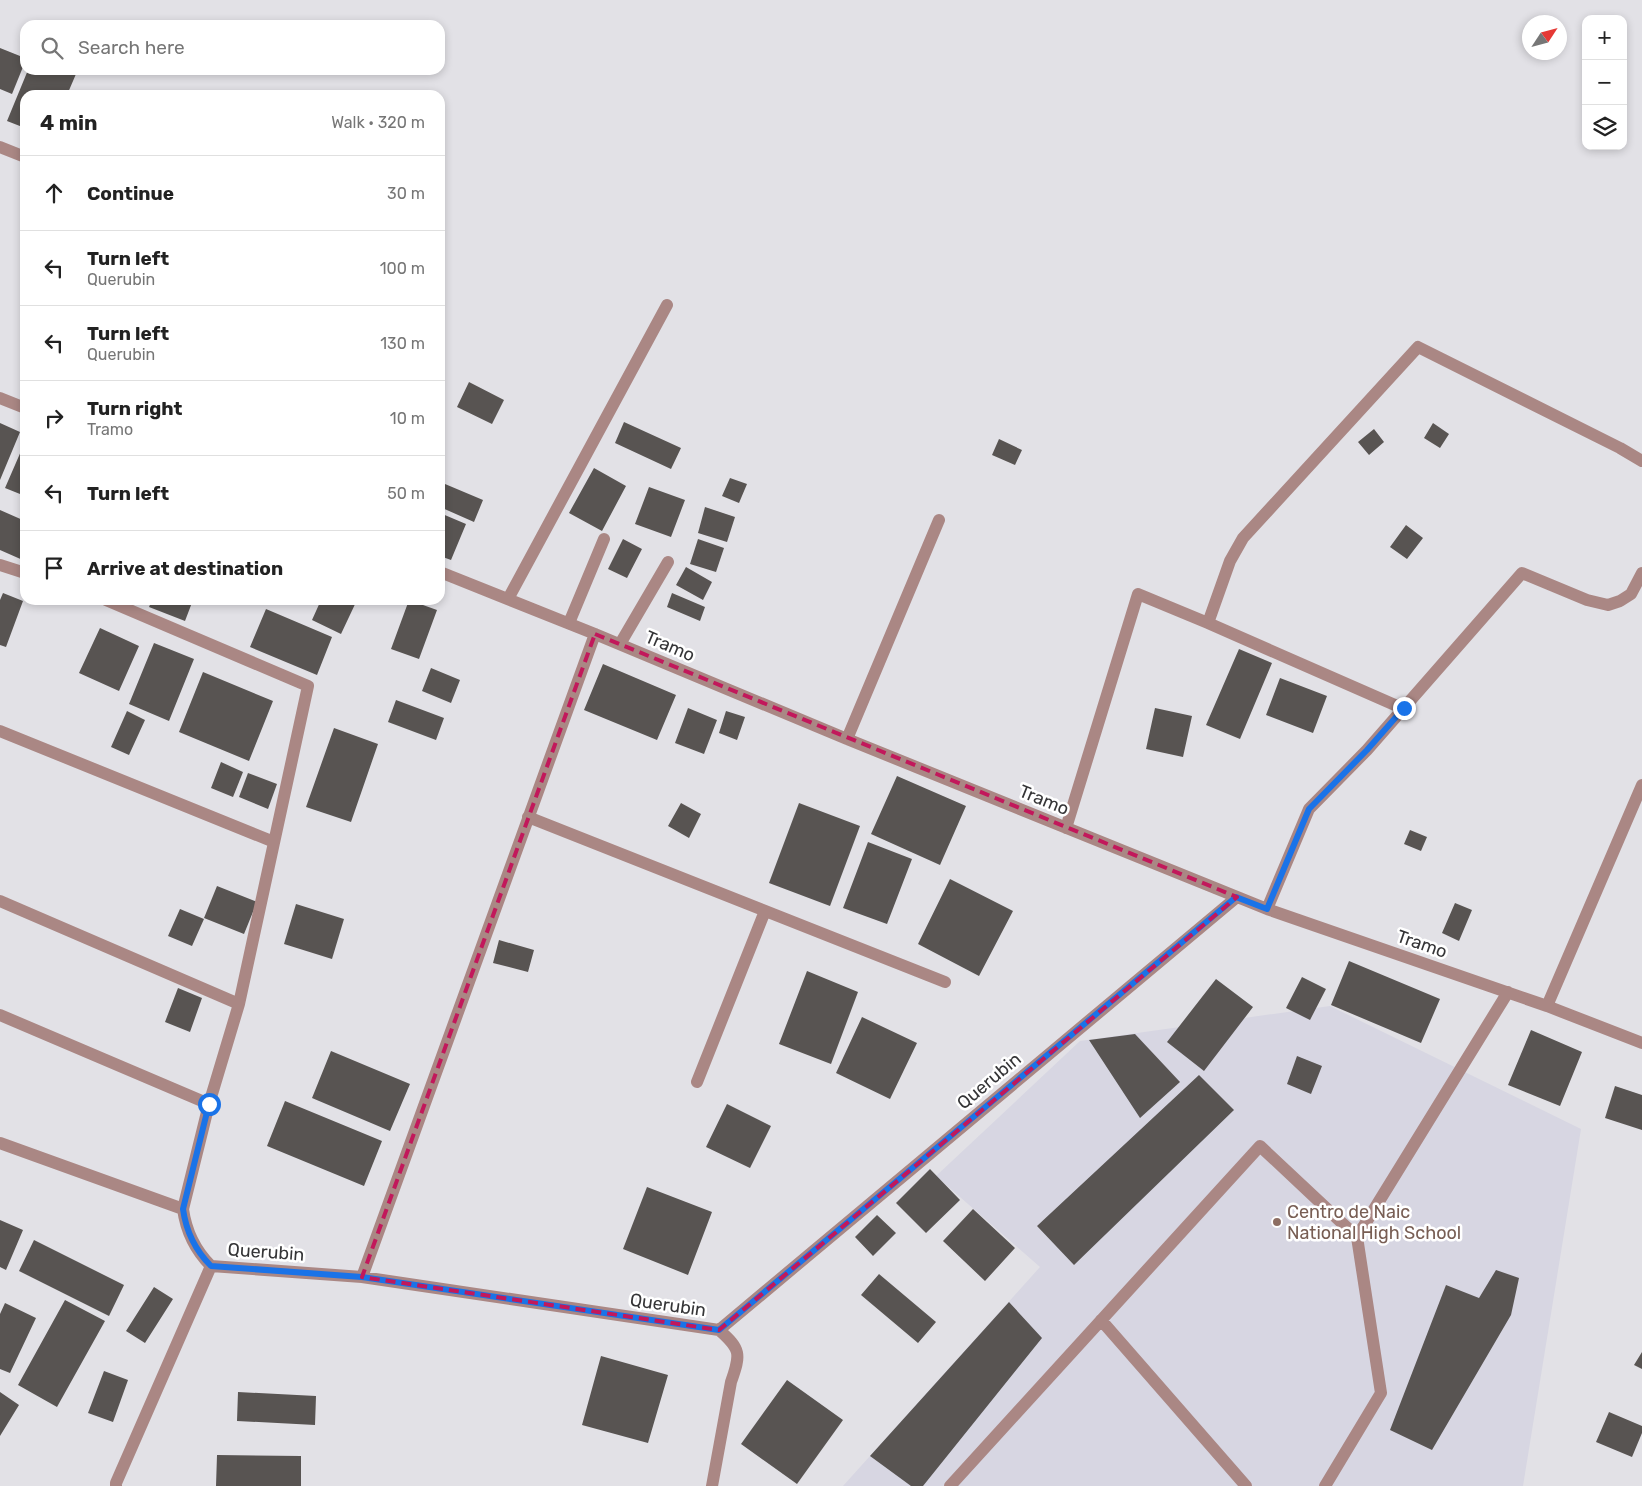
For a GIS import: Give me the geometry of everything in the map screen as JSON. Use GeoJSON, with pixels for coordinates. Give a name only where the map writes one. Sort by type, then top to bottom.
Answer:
{"type":"FeatureCollection","features":[{"type":"Feature","properties":{"kind":"street"},"geometry":{"type":"LineString","coordinates":[[0,147],[20,155]]}},
{"type":"Feature","properties":{"kind":"street"},"geometry":{"type":"LineString","coordinates":[[508,599],[667,305]]}},
{"type":"Feature","properties":{"kind":"street"},"geometry":{"type":"LineString","coordinates":[[1208,622],[1230,561],[1244,538],[1418,347],[1611,443],[1642,462]]}},
{"type":"Feature","properties":{"kind":"street"},"geometry":{"type":"LineString","coordinates":[[0,398],[20,406]]}},
{"type":"Feature","properties":{"kind":"street"},"geometry":{"type":"LineString","coordinates":[[847,739],[939,520]]}},
{"type":"Feature","properties":{"kind":"street"},"geometry":{"type":"LineString","coordinates":[[569,623],[604,539]]}},
{"type":"Feature","properties":{"kind":"street"},"geometry":{"type":"LineString","coordinates":[[620,644],[668,562]]}},
{"type":"Feature","properties":{"kind":"street"},"geometry":{"type":"LineString","coordinates":[[0,565],[20,571]]}},
{"type":"Feature","properties":{"kind":"street"},"geometry":{"type":"LineString","coordinates":[[1267,909],[1309,809],[1367,750],[1522,573],[1587,600],[1608,605],[1620,601],[1631,594],[1642,573]]}},
{"type":"Feature","properties":{"kind":"street","name":"Tramo"},"geometry":{"type":"LineString","coordinates":[[445,574],[569,623],[847,739],[1236,897],[1547,1006],[1642,1043]]}},
{"type":"Feature","properties":{"kind":"street"},"geometry":{"type":"LineString","coordinates":[[1066,828],[1138,594],[1208,622],[1404,708]]}},
{"type":"Feature","properties":{"kind":"street"},"geometry":{"type":"LineString","coordinates":[[118,605],[308,686],[239,1004],[209,1104],[183,1209],[185,1225],[192,1240],[200,1255],[211,1266]]}},
{"type":"Feature","properties":{"kind":"street"},"geometry":{"type":"LineString","coordinates":[[362,1277],[594,634]]}},
{"type":"Feature","properties":{"kind":"street"},"geometry":{"type":"LineString","coordinates":[[0,731],[274,842]]}},
{"type":"Feature","properties":{"kind":"street"},"geometry":{"type":"LineString","coordinates":[[1547,1006],[1642,785]]}},
{"type":"Feature","properties":{"kind":"street"},"geometry":{"type":"LineString","coordinates":[[528,817],[946,982]]}},
{"type":"Feature","properties":{"kind":"street","name":"Querubin"},"geometry":{"type":"LineString","coordinates":[[116,1486],[211,1266],[362,1277],[719,1330],[1236,897]]}},
{"type":"Feature","properties":{"kind":"street"},"geometry":{"type":"LineString","coordinates":[[0,901],[239,1004]]}},
{"type":"Feature","properties":{"kind":"street"},"geometry":{"type":"LineString","coordinates":[[697,1082],[765,911]]}},
{"type":"Feature","properties":{"kind":"street"},"geometry":{"type":"LineString","coordinates":[[1357,1237],[1508,992]]}},
{"type":"Feature","properties":{"kind":"street"},"geometry":{"type":"LineString","coordinates":[[0,1015],[209,1104]]}},
{"type":"Feature","properties":{"kind":"street"},"geometry":{"type":"LineString","coordinates":[[0,1143],[183,1209]]}},
{"type":"Feature","properties":{"kind":"street"},"geometry":{"type":"LineString","coordinates":[[950,1486],[1260,1146],[1357,1237],[1381,1393],[1325,1486]]}},
{"type":"Feature","properties":{"kind":"street"},"geometry":{"type":"LineString","coordinates":[[1101,1320],[1246,1486]]}},
{"type":"Feature","properties":{"kind":"street"},"geometry":{"type":"LineString","coordinates":[[712,1486],[731,1382],[737,1366],[738,1352],[732,1342],[719,1330]]}},
{"type":"Feature","properties":{"kind":"highlighted area"},"geometry":{"type":"Polygon","coordinates":[[[595,634],[1237,897],[719,1330],[362,1277],[595,634]]]}},
{"type":"Feature","properties":{"kind":"shaded area","name":"Centro de Naic National High School"},"geometry":{"type":"Polygon","coordinates":[[[1330,1006],[1581,1129],[1523,1486],[843,1486],[1040,1267],[936,1176],[1080,1041],[1330,1006]]]}},
{"type":"Feature","properties":{"kind":"building"},"geometry":{"type":"Polygon","coordinates":[[[0,48],[20,56],[20,74],[12,94],[0,89],[0,48]]]}},
{"type":"Feature","properties":{"kind":"building"},"geometry":{"type":"Polygon","coordinates":[[[26,75],[76,75],[69,90],[20,90],[20,126],[7,121],[26,75]]]}},
{"type":"Feature","properties":{"kind":"building"},"geometry":{"type":"Polygon","coordinates":[[[469,382],[504,400],[492,424],[457,407],[469,382]]]}},
{"type":"Feature","properties":{"kind":"building"},"geometry":{"type":"Polygon","coordinates":[[[624,422],[681,448],[671,469],[615,443],[624,422]]]}},
{"type":"Feature","properties":{"kind":"building"},"geometry":{"type":"Polygon","coordinates":[[[0,423],[20,432],[0,480],[0,423]]]}},
{"type":"Feature","properties":{"kind":"building"},"geometry":{"type":"Polygon","coordinates":[[[1433,423],[1449,434],[1440,448],[1424,438],[1433,423]]]}},
{"type":"Feature","properties":{"kind":"building"},"geometry":{"type":"Polygon","coordinates":[[[1374,429],[1384,442],[1369,455],[1358,442],[1374,429]]]}},
{"type":"Feature","properties":{"kind":"building"},"geometry":{"type":"Polygon","coordinates":[[[999,439],[1022,450],[1015,465],[992,455],[999,439]]]}},
{"type":"Feature","properties":{"kind":"building"},"geometry":{"type":"Polygon","coordinates":[[[20,454],[20,494],[5,488],[20,454]]]}},
{"type":"Feature","properties":{"kind":"building"},"geometry":{"type":"Polygon","coordinates":[[[594,468],[626,486],[602,531],[569,513],[594,468]]]}},
{"type":"Feature","properties":{"kind":"building"},"geometry":{"type":"Polygon","coordinates":[[[730,478],[747,484],[739,503],[722,496],[730,478]]]}},
{"type":"Feature","properties":{"kind":"building"},"geometry":{"type":"Polygon","coordinates":[[[445,484],[483,500],[474,522],[445,509],[445,484]]]}},
{"type":"Feature","properties":{"kind":"building"},"geometry":{"type":"Polygon","coordinates":[[[649,487],[685,500],[671,537],[635,524],[649,487]]]}},
{"type":"Feature","properties":{"kind":"building"},"geometry":{"type":"Polygon","coordinates":[[[705,507],[735,517],[727,542],[698,533],[705,507]]]}},
{"type":"Feature","properties":{"kind":"building"},"geometry":{"type":"Polygon","coordinates":[[[0,510],[20,519],[20,559],[0,550],[0,510]]]}},
{"type":"Feature","properties":{"kind":"building"},"geometry":{"type":"Polygon","coordinates":[[[445,515],[466,524],[451,560],[445,558],[445,515]]]}},
{"type":"Feature","properties":{"kind":"building"},"geometry":{"type":"Polygon","coordinates":[[[1406,525],[1423,538],[1407,559],[1390,547],[1406,525]]]}},
{"type":"Feature","properties":{"kind":"building"},"geometry":{"type":"Polygon","coordinates":[[[623,539],[642,549],[627,578],[608,569],[623,539]]]}},
{"type":"Feature","properties":{"kind":"building"},"geometry":{"type":"Polygon","coordinates":[[[698,539],[724,548],[716,572],[690,564],[698,539]]]}},
{"type":"Feature","properties":{"kind":"building"},"geometry":{"type":"Polygon","coordinates":[[[686,567],[712,582],[703,600],[676,585],[686,567]]]}},
{"type":"Feature","properties":{"kind":"building"},"geometry":{"type":"Polygon","coordinates":[[[3,593],[20,600],[22,605],[6,647],[0,645],[0,600],[3,593]]]}},
{"type":"Feature","properties":{"kind":"building"},"geometry":{"type":"Polygon","coordinates":[[[672,593],[705,607],[700,621],[667,607],[672,593]]]}},
{"type":"Feature","properties":{"kind":"building"},"geometry":{"type":"Polygon","coordinates":[[[150,605],[191,605],[185,621],[149,607],[150,605]]]}},
{"type":"Feature","properties":{"kind":"building"},"geometry":{"type":"Polygon","coordinates":[[[319,605],[355,605],[341,634],[312,620],[319,605]]]}},
{"type":"Feature","properties":{"kind":"building"},"geometry":{"type":"Polygon","coordinates":[[[407,605],[423,605],[437,610],[419,659],[391,649],[407,605]]]}},
{"type":"Feature","properties":{"kind":"building"},"geometry":{"type":"Polygon","coordinates":[[[266,609],[332,637],[317,675],[250,647],[266,609]]]}},
{"type":"Feature","properties":{"kind":"building"},"geometry":{"type":"Polygon","coordinates":[[[100,628],[139,646],[119,691],[79,673],[100,628]]]}},
{"type":"Feature","properties":{"kind":"building"},"geometry":{"type":"Polygon","coordinates":[[[154,643],[194,659],[169,721],[129,704],[154,643]]]}},
{"type":"Feature","properties":{"kind":"building"},"geometry":{"type":"Polygon","coordinates":[[[1239,649],[1272,663],[1240,739],[1206,725],[1239,649]]]}},
{"type":"Feature","properties":{"kind":"building"},"geometry":{"type":"Polygon","coordinates":[[[603,664],[676,695],[657,740],[584,710],[603,664]]]}},
{"type":"Feature","properties":{"kind":"building"},"geometry":{"type":"Polygon","coordinates":[[[431,668],[460,680],[451,703],[422,691],[431,668]]]}},
{"type":"Feature","properties":{"kind":"building"},"geometry":{"type":"Polygon","coordinates":[[[203,672],[273,701],[249,761],[179,732],[203,672]]]}},
{"type":"Feature","properties":{"kind":"building"},"geometry":{"type":"Polygon","coordinates":[[[1280,678],[1327,696],[1313,733],[1266,715],[1280,678]]]}},
{"type":"Feature","properties":{"kind":"building"},"geometry":{"type":"Polygon","coordinates":[[[396,700],[444,718],[436,740],[388,722],[396,700]]]}},
{"type":"Feature","properties":{"kind":"building"},"geometry":{"type":"Polygon","coordinates":[[[688,708],[717,720],[704,754],[675,743],[688,708]]]}},
{"type":"Feature","properties":{"kind":"building"},"geometry":{"type":"Polygon","coordinates":[[[1155,708],[1192,716],[1183,757],[1146,749],[1155,708]]]}},
{"type":"Feature","properties":{"kind":"building"},"geometry":{"type":"Polygon","coordinates":[[[127,711],[145,720],[129,755],[111,747],[127,711]]]}},
{"type":"Feature","properties":{"kind":"building"},"geometry":{"type":"Polygon","coordinates":[[[726,711],[745,717],[737,740],[719,733],[726,711]]]}},
{"type":"Feature","properties":{"kind":"building"},"geometry":{"type":"Polygon","coordinates":[[[334,728],[378,744],[351,822],[306,807],[334,728]]]}},
{"type":"Feature","properties":{"kind":"building"},"geometry":{"type":"Polygon","coordinates":[[[221,762],[243,772],[233,797],[211,788],[221,762]]]}},
{"type":"Feature","properties":{"kind":"building"},"geometry":{"type":"Polygon","coordinates":[[[248,773],[277,784],[268,809],[239,797],[248,773]]]}},
{"type":"Feature","properties":{"kind":"building"},"geometry":{"type":"Polygon","coordinates":[[[897,776],[966,806],[940,865],[871,834],[897,776]]]}},
{"type":"Feature","properties":{"kind":"building"},"geometry":{"type":"Polygon","coordinates":[[[681,803],[701,814],[689,838],[668,826],[681,803]]]}},
{"type":"Feature","properties":{"kind":"building"},"geometry":{"type":"Polygon","coordinates":[[[799,803],[860,826],[830,906],[769,883],[799,803]]]}},
{"type":"Feature","properties":{"kind":"building"},"geometry":{"type":"Polygon","coordinates":[[[1410,830],[1427,837],[1421,851],[1404,844],[1410,830]]]}},
{"type":"Feature","properties":{"kind":"building"},"geometry":{"type":"Polygon","coordinates":[[[868,842],[912,859],[887,924],[843,908],[868,842]]]}},
{"type":"Feature","properties":{"kind":"building"},"geometry":{"type":"Polygon","coordinates":[[[950,879],[1013,911],[979,976],[918,944],[950,879]]]}},
{"type":"Feature","properties":{"kind":"building"},"geometry":{"type":"Polygon","coordinates":[[[217,886],[257,902],[244,934],[204,918],[217,886]]]}},
{"type":"Feature","properties":{"kind":"building"},"geometry":{"type":"Polygon","coordinates":[[[1455,903],[1472,910],[1459,941],[1442,933],[1455,903]]]}},
{"type":"Feature","properties":{"kind":"building"},"geometry":{"type":"Polygon","coordinates":[[[296,904],[344,919],[332,959],[284,944],[296,904]]]}},
{"type":"Feature","properties":{"kind":"building"},"geometry":{"type":"Polygon","coordinates":[[[180,909],[204,919],[192,946],[168,936],[180,909]]]}},
{"type":"Feature","properties":{"kind":"building"},"geometry":{"type":"Polygon","coordinates":[[[499,940],[534,950],[528,972],[493,963],[499,940]]]}},
{"type":"Feature","properties":{"kind":"building"},"geometry":{"type":"Polygon","coordinates":[[[1349,961],[1440,999],[1421,1043],[1331,1005],[1349,961]]]}},
{"type":"Feature","properties":{"kind":"building"},"geometry":{"type":"Polygon","coordinates":[[[807,971],[858,992],[831,1064],[779,1044],[807,971]]]}},
{"type":"Feature","properties":{"kind":"building"},"geometry":{"type":"Polygon","coordinates":[[[1302,977],[1326,989],[1310,1020],[1286,1008],[1302,977]]]}},
{"type":"Feature","properties":{"kind":"building"},"geometry":{"type":"Polygon","coordinates":[[[1216,979],[1253,1007],[1204,1071],[1167,1042],[1216,979]]]}},
{"type":"Feature","properties":{"kind":"building"},"geometry":{"type":"Polygon","coordinates":[[[178,988],[202,998],[190,1032],[165,1022],[178,988]]]}},
{"type":"Feature","properties":{"kind":"building"},"geometry":{"type":"Polygon","coordinates":[[[862,1017],[917,1043],[890,1099],[836,1073],[862,1017]]]}},
{"type":"Feature","properties":{"kind":"building"},"geometry":{"type":"Polygon","coordinates":[[[1531,1030],[1582,1052],[1560,1106],[1508,1085],[1531,1030]]]}},
{"type":"Feature","properties":{"kind":"building"},"geometry":{"type":"Polygon","coordinates":[[[1135,1034],[1180,1082],[1140,1118],[1089,1040],[1135,1034]]]}},
{"type":"Feature","properties":{"kind":"building"},"geometry":{"type":"Polygon","coordinates":[[[331,1051],[410,1084],[390,1131],[312,1098],[331,1051]]]}},
{"type":"Feature","properties":{"kind":"building"},"geometry":{"type":"Polygon","coordinates":[[[1297,1056],[1322,1066],[1311,1094],[1287,1084],[1297,1056]]]}},
{"type":"Feature","properties":{"kind":"building"},"geometry":{"type":"Polygon","coordinates":[[[1199,1075],[1234,1110],[1074,1265],[1037,1226],[1199,1075]]]}},
{"type":"Feature","properties":{"kind":"building"},"geometry":{"type":"Polygon","coordinates":[[[1615,1086],[1642,1095],[1642,1130],[1605,1118],[1615,1086]]]}},
{"type":"Feature","properties":{"kind":"building"},"geometry":{"type":"Polygon","coordinates":[[[285,1101],[382,1141],[364,1186],[267,1146],[285,1101]]]}},
{"type":"Feature","properties":{"kind":"building"},"geometry":{"type":"Polygon","coordinates":[[[727,1104],[771,1126],[750,1168],[706,1147],[727,1104]]]}},
{"type":"Feature","properties":{"kind":"building"},"geometry":{"type":"Polygon","coordinates":[[[930,1169],[960,1200],[926,1233],[896,1203],[930,1169]]]}},
{"type":"Feature","properties":{"kind":"building"},"geometry":{"type":"Polygon","coordinates":[[[647,1187],[712,1212],[688,1275],[623,1249],[647,1187]]]}},
{"type":"Feature","properties":{"kind":"building"},"geometry":{"type":"Polygon","coordinates":[[[973,1209],[1015,1248],[985,1281],[943,1241],[973,1209]]]}},
{"type":"Feature","properties":{"kind":"building"},"geometry":{"type":"Polygon","coordinates":[[[877,1215],[896,1233],[873,1256],[855,1237],[877,1215]]]}},
{"type":"Feature","properties":{"kind":"building"},"geometry":{"type":"Polygon","coordinates":[[[0,1220],[23,1230],[6,1270],[0,1267],[0,1220]]]}},
{"type":"Feature","properties":{"kind":"building"},"geometry":{"type":"Polygon","coordinates":[[[34,1240],[124,1285],[109,1316],[19,1271],[34,1240]]]}},
{"type":"Feature","properties":{"kind":"building"},"geometry":{"type":"Polygon","coordinates":[[[1496,1270],[1519,1278],[1511,1315],[1432,1450],[1390,1430],[1446,1285],[1479,1298],[1496,1270]]]}},
{"type":"Feature","properties":{"kind":"building"},"geometry":{"type":"Polygon","coordinates":[[[879,1274],[936,1322],[918,1343],[861,1295],[879,1274]]]}},
{"type":"Feature","properties":{"kind":"building"},"geometry":{"type":"Polygon","coordinates":[[[154,1287],[173,1299],[145,1343],[126,1331],[154,1287]]]}},
{"type":"Feature","properties":{"kind":"building"},"geometry":{"type":"Polygon","coordinates":[[[65,1300],[105,1321],[57,1407],[18,1385],[65,1300]]]}},
{"type":"Feature","properties":{"kind":"building"},"geometry":{"type":"Polygon","coordinates":[[[1009,1302],[1042,1338],[923,1486],[911,1486],[870,1456],[1009,1302]]]}},
{"type":"Feature","properties":{"kind":"building"},"geometry":{"type":"Polygon","coordinates":[[[5,1303],[36,1318],[10,1373],[0,1369],[0,1314],[5,1303]]]}},
{"type":"Feature","properties":{"kind":"building"},"geometry":{"type":"Polygon","coordinates":[[[1642,1352],[1642,1369],[1634,1365],[1642,1352]]]}},
{"type":"Feature","properties":{"kind":"building"},"geometry":{"type":"Polygon","coordinates":[[[601,1356],[668,1375],[648,1443],[582,1425],[601,1356]]]}},
{"type":"Feature","properties":{"kind":"building"},"geometry":{"type":"Polygon","coordinates":[[[104,1371],[128,1380],[113,1422],[88,1413],[104,1371]]]}},
{"type":"Feature","properties":{"kind":"building"},"geometry":{"type":"Polygon","coordinates":[[[787,1380],[843,1420],[797,1484],[741,1444],[787,1380]]]}},
{"type":"Feature","properties":{"kind":"building"},"geometry":{"type":"Polygon","coordinates":[[[0,1392],[19,1405],[0,1436],[0,1392]]]}},
{"type":"Feature","properties":{"kind":"building"},"geometry":{"type":"Polygon","coordinates":[[[238,1392],[316,1396],[315,1425],[237,1421],[238,1392]]]}},
{"type":"Feature","properties":{"kind":"building"},"geometry":{"type":"Polygon","coordinates":[[[1609,1412],[1642,1426],[1642,1433],[1632,1457],[1596,1442],[1609,1412]]]}},
{"type":"Feature","properties":{"kind":"building"},"geometry":{"type":"Polygon","coordinates":[[[217,1455],[301,1456],[301,1486],[216,1486],[217,1455]]]}},
{"type":"Feature","properties":{"kind":"place","name":"Centro de Naic National High School"},"geometry":{"type":"Point","coordinates":[1277,1222]}},
{"type":"Feature","properties":{"kind":"route"},"geometry":{"type":"LineString","coordinates":[[209,1104],[183,1209],[185,1225],[192,1240],[200,1255],[211,1266],[362,1277],[719,1330],[1236,897],[1267,909],[1309,809],[1367,750],[1404,708]]}}]}
